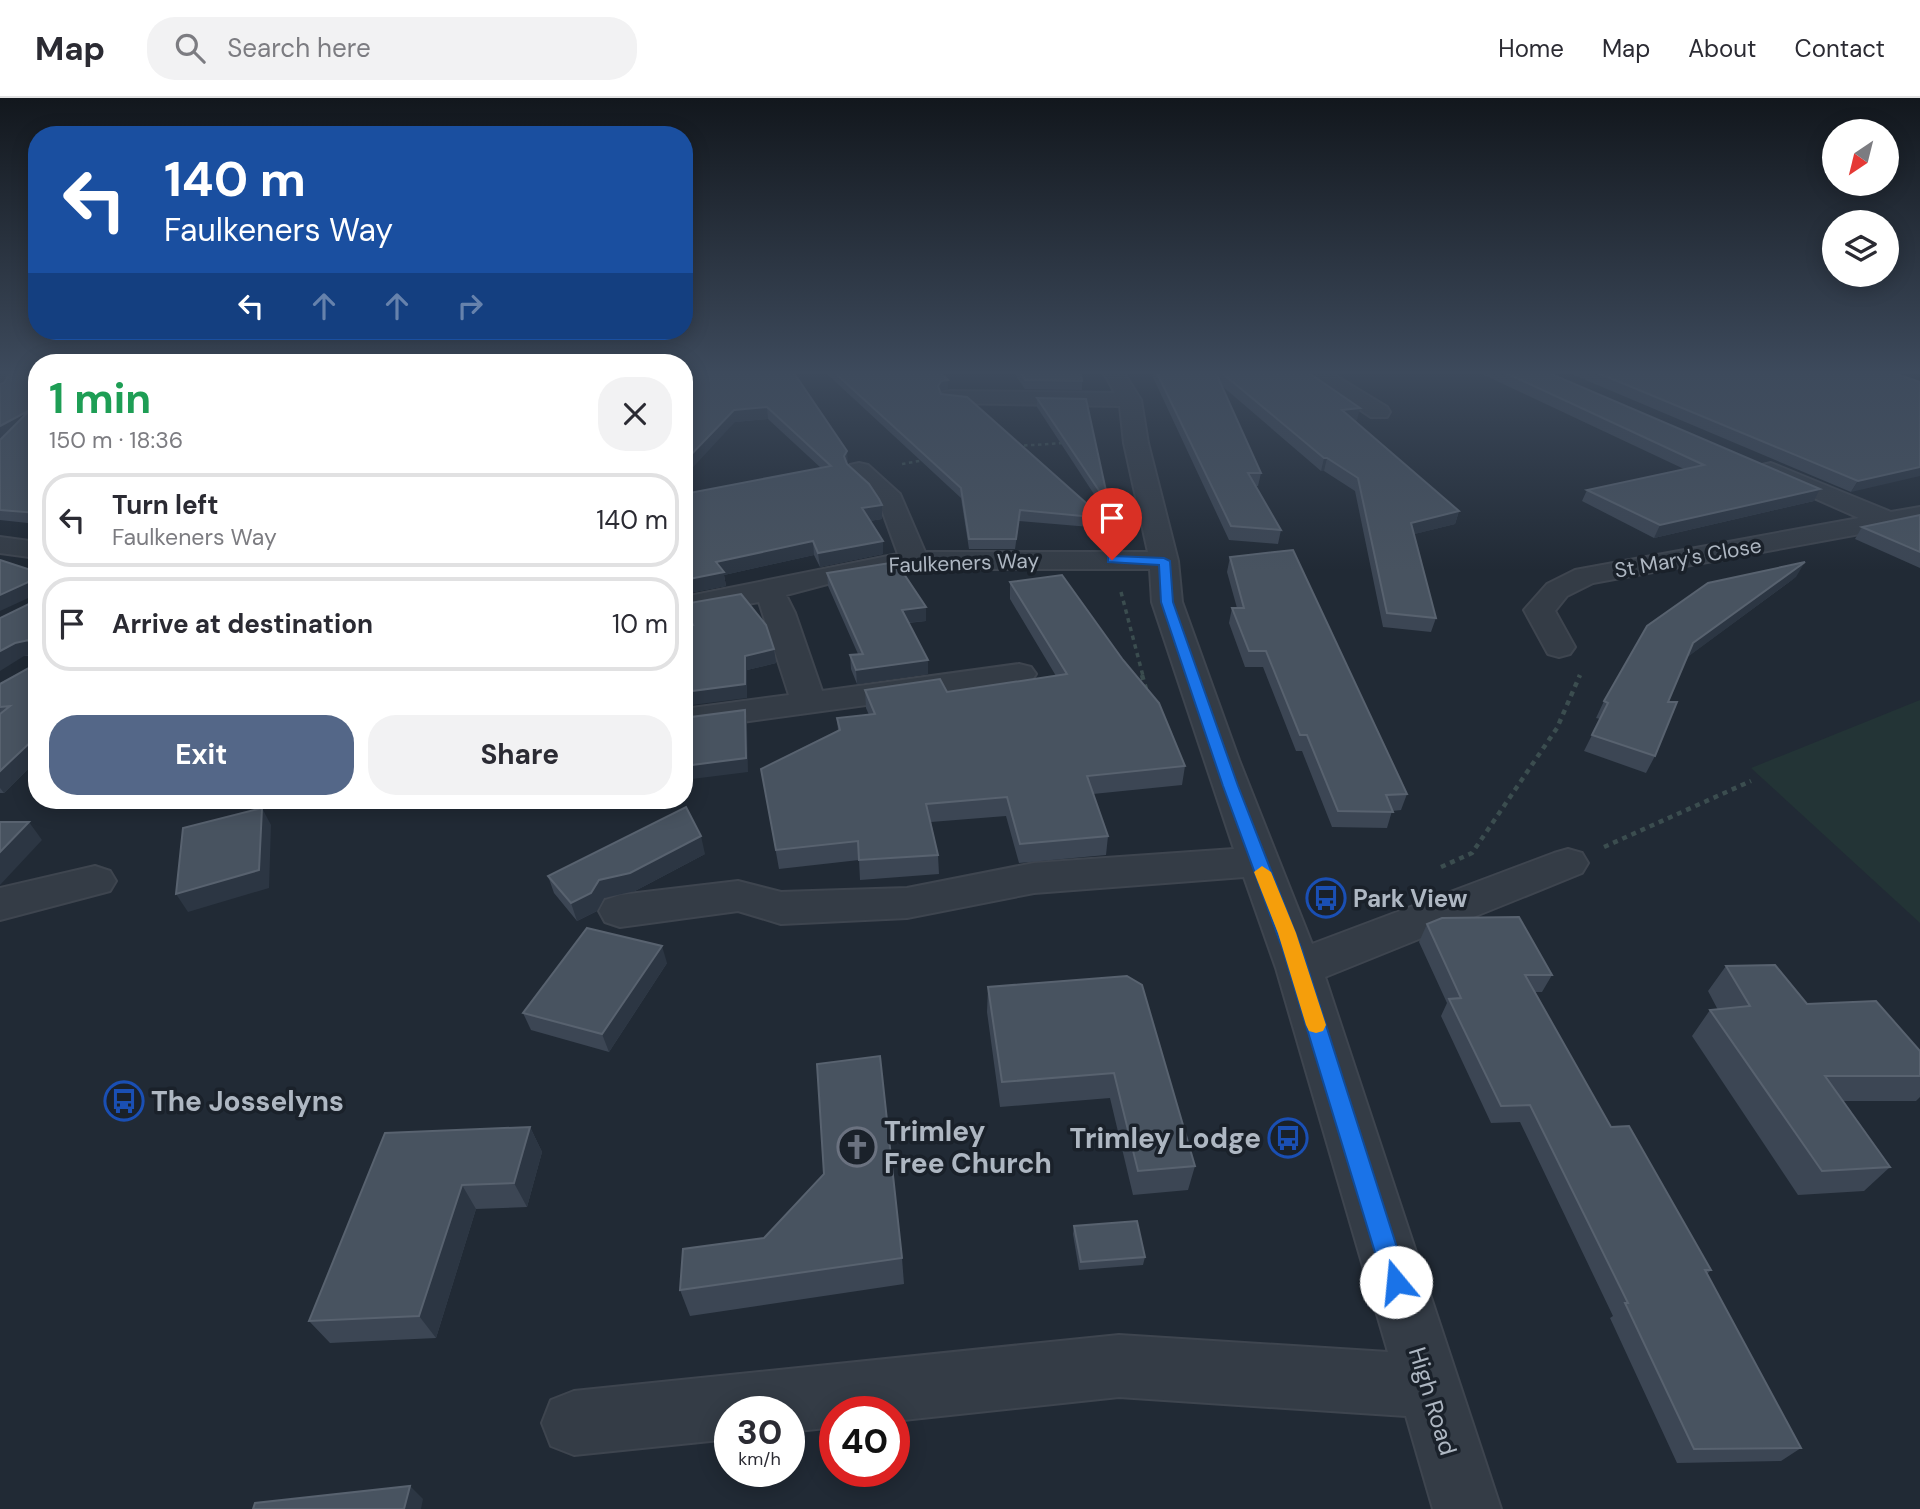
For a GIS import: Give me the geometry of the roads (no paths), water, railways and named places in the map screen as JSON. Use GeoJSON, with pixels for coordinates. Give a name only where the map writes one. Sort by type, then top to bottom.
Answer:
{"type":"FeatureCollection","features":[{"type":"Feature","properties":{"kind":"street","name":"High Road"},"geometry":{"type":"LineString","coordinates":[[1135,439],[1164,561],[1167,602],[1258,862],[1299,968],[1467,1509]]}},
{"type":"Feature","properties":{"kind":"street"},"geometry":{"type":"LineString","coordinates":[[1749,461],[1891,522]]}},
{"type":"Feature","properties":{"kind":"street"},"geometry":{"type":"LineString","coordinates":[[859,470],[891,499],[914,560]]}},
{"type":"Feature","properties":{"kind":"street","name":"St Mary's Close"},"geometry":{"type":"LineString","coordinates":[[1559,647],[1539,610],[1557,590],[1585,576],[1920,515]]}},
{"type":"Feature","properties":{"kind":"street"},"geometry":{"type":"LineString","coordinates":[[2,545],[28,532]]}},
{"type":"Feature","properties":{"kind":"street"},"geometry":{"type":"LineString","coordinates":[[2,545],[28,549]]}},
{"type":"Feature","properties":{"kind":"street","name":"Faulkeners Way"},"geometry":{"type":"LineString","coordinates":[[693,604],[769,591],[832,574],[914,560],[1164,561]]}},
{"type":"Feature","properties":{"kind":"street"},"geometry":{"type":"LineString","coordinates":[[769,591],[780,613],[809,703]]}},
{"type":"Feature","properties":{"kind":"street"},"geometry":{"type":"LineString","coordinates":[[693,719],[1019,674]]}},
{"type":"Feature","properties":{"kind":"street"},"geometry":{"type":"LineString","coordinates":[[620,912],[738,896],[781,908],[907,902],[1034,878],[1258,862]]}},
{"type":"Feature","properties":{"kind":"street"},"geometry":{"type":"LineString","coordinates":[[1299,968],[1568,863]]}},
{"type":"Feature","properties":{"kind":"street"},"geometry":{"type":"LineString","coordinates":[[0,905],[95,881]]}},
{"type":"Feature","properties":{"kind":"street"},"geometry":{"type":"LineString","coordinates":[[574,1423],[1119,1366],[1428,1386]]}},
{"type":"Feature","properties":{"kind":"place","name":"Park View"},"geometry":{"type":"Point","coordinates":[1326,898]}},
{"type":"Feature","properties":{"kind":"place","name":"The Josselyns"},"geometry":{"type":"Point","coordinates":[124,1101]}},
{"type":"Feature","properties":{"kind":"place","name":"Trimley Lodge"},"geometry":{"type":"Point","coordinates":[1288,1138]}},
{"type":"Feature","properties":{"kind":"place","name":"Trimley Free Church"},"geometry":{"type":"Point","coordinates":[857,1147]}}]}
